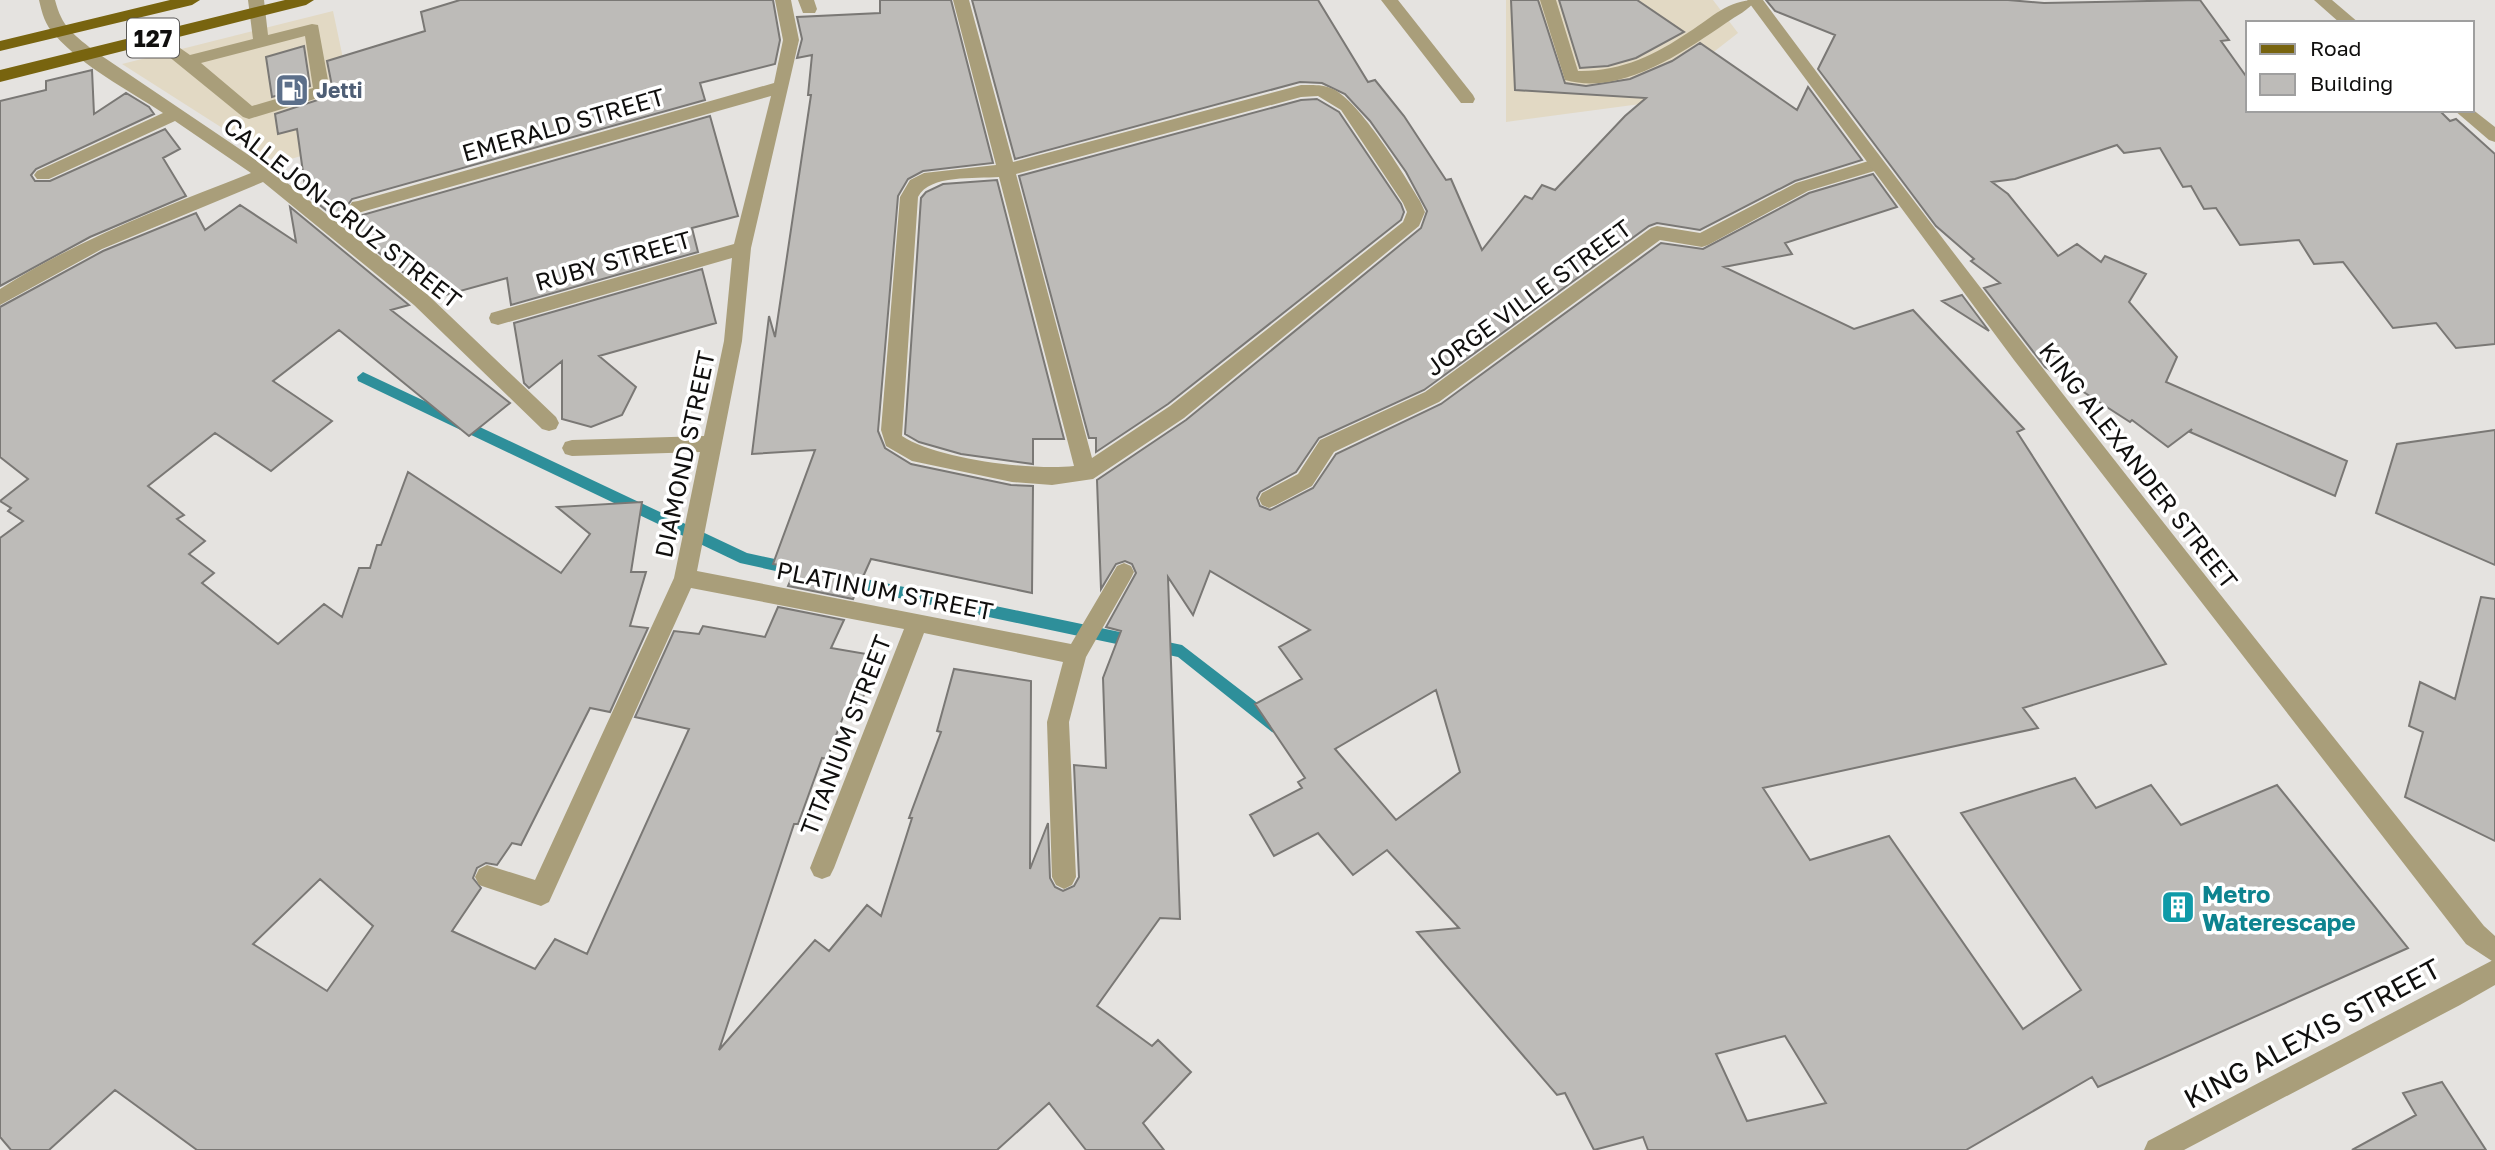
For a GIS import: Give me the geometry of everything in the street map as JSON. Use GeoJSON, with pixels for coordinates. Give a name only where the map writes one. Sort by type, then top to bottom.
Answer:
{"type":"FeatureCollection","features":[{"type":"Feature","properties":{"kind":"main road","name":"127"},"geometry":{"type":"LineString","coordinates":[[0,47],[192,0]]}},
{"type":"Feature","properties":{"kind":"main road","name":"127"},"geometry":{"type":"LineString","coordinates":[[0,76],[154,38],[257,6],[306,0]]}},
{"type":"Feature","properties":{"kind":"street"},"geometry":{"type":"LineString","coordinates":[[47,0],[52,19],[60,31]]}},
{"type":"Feature","properties":{"kind":"street","name":"DIAMOND STREET"},"geometry":{"type":"LineString","coordinates":[[487,877],[541,894],[685,578],[733,341],[741,248],[782,88],[791,40],[783,0]]}},
{"type":"Feature","properties":{"kind":"street"},"geometry":{"type":"LineString","coordinates":[[961,0],[1086,473]]}},
{"type":"Feature","properties":{"kind":"street"},"geometry":{"type":"LineString","coordinates":[[1389,0],[1467,99]]}},
{"type":"Feature","properties":{"kind":"street"},"geometry":{"type":"LineString","coordinates":[[1548,0],[1571,76],[1594,79],[1627,72],[1669,52],[1748,0]]}},
{"type":"Feature","properties":{"kind":"street","name":"KING ALEXANDER STREET"},"geometry":{"type":"LineString","coordinates":[[1755,0],[1875,165],[2182,564],[2475,935],[2495,951]]}},
{"type":"Feature","properties":{"kind":"street"},"geometry":{"type":"LineString","coordinates":[[2322,0],[2348,21]]}},
{"type":"Feature","properties":{"kind":"street"},"geometry":{"type":"LineString","coordinates":[[257,6],[261,42]]}},
{"type":"Feature","properties":{"kind":"street"},"geometry":{"type":"LineString","coordinates":[[154,38],[188,61],[249,114],[322,91],[312,29],[188,61]]}},
{"type":"Feature","properties":{"kind":"street","name":"CALLEJON-CRUZ STREET"},"geometry":{"type":"LineString","coordinates":[[60,31],[88,54],[265,174],[421,300],[549,423]]}},
{"type":"Feature","properties":{"kind":"street","name":"EMERALD STREET"},"geometry":{"type":"LineString","coordinates":[[358,207],[782,88]]}},
{"type":"Feature","properties":{"kind":"street"},"geometry":{"type":"LineString","coordinates":[[1318,90],[1328,93],[1347,106],[1416,212],[1410,226],[1177,412],[1086,473],[1052,477],[1012,474],[912,453],[893,440],[891,430],[909,197],[916,184],[930,177],[1007,170],[1301,91],[1318,90]]}},
{"type":"Feature","properties":{"kind":"street"},"geometry":{"type":"LineString","coordinates":[[2465,112],[2495,136]]}},
{"type":"Feature","properties":{"kind":"street"},"geometry":{"type":"LineString","coordinates":[[43,175],[176,114]]}},
{"type":"Feature","properties":{"kind":"street","name":"JORGE VILLE STREET"},"geometry":{"type":"LineString","coordinates":[[1269,499],[1305,480],[1327,446],[1432,397],[1657,233],[1702,240],[1802,187],[1875,165]]}},
{"type":"Feature","properties":{"kind":"street"},"geometry":{"type":"LineString","coordinates":[[0,298],[35,273],[97,242],[265,174]]}},
{"type":"Feature","properties":{"kind":"street","name":"RUBY STREET"},"geometry":{"type":"LineString","coordinates":[[498,318],[741,248]]}},
{"type":"Feature","properties":{"kind":"street"},"geometry":{"type":"LineString","coordinates":[[572,449],[714,443]]}},
{"type":"Feature","properties":{"kind":"street"},"geometry":{"type":"LineString","coordinates":[[1064,877],[1058,722],[1076,655],[1124,572]]}},
{"type":"Feature","properties":{"kind":"street","name":"PLATINUM STREET"},"geometry":{"type":"LineString","coordinates":[[685,578],[1076,655]]}},
{"type":"Feature","properties":{"kind":"street","name":"TITANIUM STREET"},"geometry":{"type":"LineString","coordinates":[[822,868],[917,622]]}},
{"type":"Feature","properties":{"kind":"street","name":"KING ALEXIS STREET"},"geometry":{"type":"LineString","coordinates":[[2157,1150],[2495,971]]}},
{"type":"Feature","properties":{"kind":"shaded area"},"geometry":{"type":"Polygon","coordinates":[[[1506,0],[1713,0],[1738,33],[1648,103],[1506,122],[1506,0]]]}},
{"type":"Feature","properties":{"kind":"shaded area"},"geometry":{"type":"Polygon","coordinates":[[[333,11],[360,139],[277,163],[122,64],[333,11]]]}},
{"type":"Feature","properties":{"kind":"building"},"geometry":{"type":"Polygon","coordinates":[[[460,0],[773,0],[780,40],[775,64],[700,83],[705,100],[352,199],[347,206],[350,213],[359,216],[710,116],[738,216],[692,228],[698,252],[511,305],[507,278],[435,298],[306,194],[297,129],[278,134],[275,114],[330,96],[333,91],[327,61],[425,31],[421,12],[460,0]]]}},
{"type":"Feature","properties":{"kind":"building"},"geometry":{"type":"Polygon","coordinates":[[[880,0],[951,0],[993,163],[923,171],[908,179],[898,196],[878,431],[885,448],[911,464],[1011,485],[1033,486],[1032,593],[871,559],[853,599],[788,586],[796,568],[773,564],[815,450],[752,454],[769,316],[775,337],[811,95],[808,95],[812,55],[797,58],[802,39],[797,17],[880,13],[880,0]]]}},
{"type":"Feature","properties":{"kind":"building"},"geometry":{"type":"Polygon","coordinates":[[[972,0],[1318,0],[1368,82],[1375,80],[1404,116],[1446,180],[1451,179],[1482,250],[1525,196],[1532,199],[1542,185],[1555,190],[1625,116],[1646,98],[1515,90],[1511,0],[1538,0],[1565,83],[1586,86],[1630,79],[1672,61],[1700,43],[1797,110],[1808,87],[1862,160],[1795,181],[1700,230],[1657,223],[1649,226],[1424,390],[1319,438],[1296,472],[1260,492],[1257,498],[1260,506],[1270,510],[1313,488],[1336,454],[1441,404],[1661,243],[1703,249],[1809,193],[1873,174],[1897,207],[1785,243],[1792,254],[1724,267],[1854,329],[1913,310],[2024,429],[2017,432],[2166,664],[2023,708],[2038,728],[1763,788],[1810,860],[1889,836],[2023,1029],[2081,990],[1961,813],[2075,778],[2096,808],[2151,785],[2181,825],[2277,785],[2408,948],[2098,1087],[2092,1077],[1966,1150],[1648,1150],[1643,1137],[1594,1150],[1565,1093],[1557,1095],[1417,932],[1459,928],[1387,850],[1353,875],[1318,833],[1274,856],[1250,815],[1302,788],[1298,782],[1305,778],[1255,704],[1302,679],[1279,647],[1310,630],[1210,571],[1193,615],[1168,577],[1180,919],[1160,918],[1097,1006],[1152,1046],[1158,1040],[1191,1072],[1143,1123],[1164,1150],[1086,1150],[1049,1103],[997,1150],[197,1150],[115,1090],[49,1150],[11,1150],[0,1137],[0,538],[23,521],[8,511],[11,508],[0,501],[28,479],[0,457],[0,307],[103,251],[196,213],[205,230],[240,205],[296,242],[290,207],[409,305],[391,310],[510,403],[469,436],[339,330],[273,381],[332,421],[271,471],[215,433],[148,486],[184,515],[177,519],[205,541],[189,554],[214,573],[202,583],[278,644],[324,604],[342,617],[359,568],[370,568],[377,545],[381,545],[408,472],[561,573],[590,534],[557,507],[642,502],[631,572],[646,572],[630,626],[648,628],[610,712],[590,708],[521,845],[512,843],[497,865],[486,863],[477,868],[473,878],[481,888],[452,931],[535,969],[555,939],[587,954],[689,729],[635,717],[674,631],[699,634],[703,626],[765,637],[778,607],[844,620],[831,648],[878,656],[857,714],[845,712],[827,759],[822,758],[798,824],[794,824],[719,1050],[815,940],[829,951],[867,905],[881,916],[912,818],[909,818],[941,732],[937,731],[954,669],[1031,681],[1030,869],[1048,823],[1050,878],[1055,887],[1063,891],[1074,886],[1079,877],[1074,765],[1106,768],[1103,678],[1121,631],[1106,627],[1136,573],[1132,564],[1125,561],[1116,564],[1101,589],[1097,480],[1186,420],[1421,228],[1427,211],[1406,172],[1370,121],[1345,94],[1322,83],[1300,82],[1015,159],[972,0]],[[1436,690],[1335,749],[1396,820],[1460,772],[1436,690]],[[320,879],[253,944],[327,991],[373,926],[320,879]],[[1785,1036],[1716,1054],[1747,1121],[1826,1103],[1785,1036]]]}},
{"type":"Feature","properties":{"kind":"building"},"geometry":{"type":"Polygon","coordinates":[[[1559,0],[1637,0],[1684,32],[1636,58],[1608,66],[1580,68],[1559,0]]]}},
{"type":"Feature","properties":{"kind":"building"},"geometry":{"type":"Polygon","coordinates":[[[1766,0],[2008,0],[2044,3],[2200,0],[2229,40],[2221,41],[2246,76],[2246,112],[2441,112],[2450,121],[2456,119],[2495,154],[2495,344],[2456,348],[2436,323],[2393,328],[2343,262],[2314,264],[2299,240],[2240,245],[2216,208],[2204,209],[2191,186],[2183,187],[2160,148],[2124,153],[2117,145],[2015,179],[1992,182],[2008,194],[2058,256],[2077,244],[2101,262],[2105,256],[2146,274],[2129,302],[2177,357],[2166,382],[2347,461],[2335,496],[2190,432],[2192,429],[2168,447],[2132,420],[2130,422],[2045,367],[1984,288],[2000,283],[1971,261],[1974,259],[1936,226],[1818,69],[1835,35],[1775,11],[1766,0]]]}},
{"type":"Feature","properties":{"kind":"building"},"geometry":{"type":"Polygon","coordinates":[[[304,46],[310,86],[272,97],[266,57],[304,46]]]}},
{"type":"Feature","properties":{"kind":"building"},"geometry":{"type":"Polygon","coordinates":[[[92,70],[94,114],[126,93],[149,107],[154,114],[36,169],[31,175],[35,181],[50,181],[165,129],[180,149],[163,158],[186,196],[90,237],[0,286],[0,101],[46,90],[46,81],[92,70]]]}},
{"type":"Feature","properties":{"kind":"building"},"geometry":{"type":"Polygon","coordinates":[[[1317,99],[1339,112],[1401,204],[1404,212],[1401,220],[1168,404],[1096,452],[1096,438],[1089,438],[1019,176],[1301,100],[1317,99]]]}},
{"type":"Feature","properties":{"kind":"building"},"geometry":{"type":"Polygon","coordinates":[[[997,180],[1064,439],[1033,439],[1033,464],[961,454],[919,442],[905,434],[921,198],[926,192],[943,184],[997,180]]]}},
{"type":"Feature","properties":{"kind":"building"},"geometry":{"type":"Polygon","coordinates":[[[702,269],[716,323],[599,356],[636,387],[622,415],[591,427],[562,419],[562,361],[529,388],[524,383],[514,323],[702,269]]]}},
{"type":"Feature","properties":{"kind":"building"},"geometry":{"type":"Polygon","coordinates":[[[1962,295],[1989,331],[1942,301],[1962,295]]]}},
{"type":"Feature","properties":{"kind":"building"},"geometry":{"type":"Polygon","coordinates":[[[2495,430],[2495,565],[2376,513],[2397,444],[2495,430]]]}},
{"type":"Feature","properties":{"kind":"building"},"geometry":{"type":"Polygon","coordinates":[[[2481,597],[2495,599],[2495,841],[2405,797],[2423,732],[2409,726],[2420,682],[2455,699],[2481,597]]]}},
{"type":"Feature","properties":{"kind":"building"},"geometry":{"type":"Polygon","coordinates":[[[2442,1082],[2486,1150],[2352,1150],[2416,1115],[2403,1093],[2442,1082]]]}},
{"type":"Feature","properties":{"kind":"waterway"},"geometry":{"type":"LineString","coordinates":[[363,377],[745,559],[812,573]]}},
{"type":"Feature","properties":{"kind":"waterway"},"geometry":{"type":"LineString","coordinates":[[842,580],[1182,651],[1277,727]]}},
{"type":"Feature","properties":{"kind":"place","name":"Jetti"},"geometry":{"type":"Point","coordinates":[292,90]}},
{"type":"Feature","properties":{"kind":"place","name":"Metro Waterescape"},"geometry":{"type":"Point","coordinates":[2178,907]}}]}
